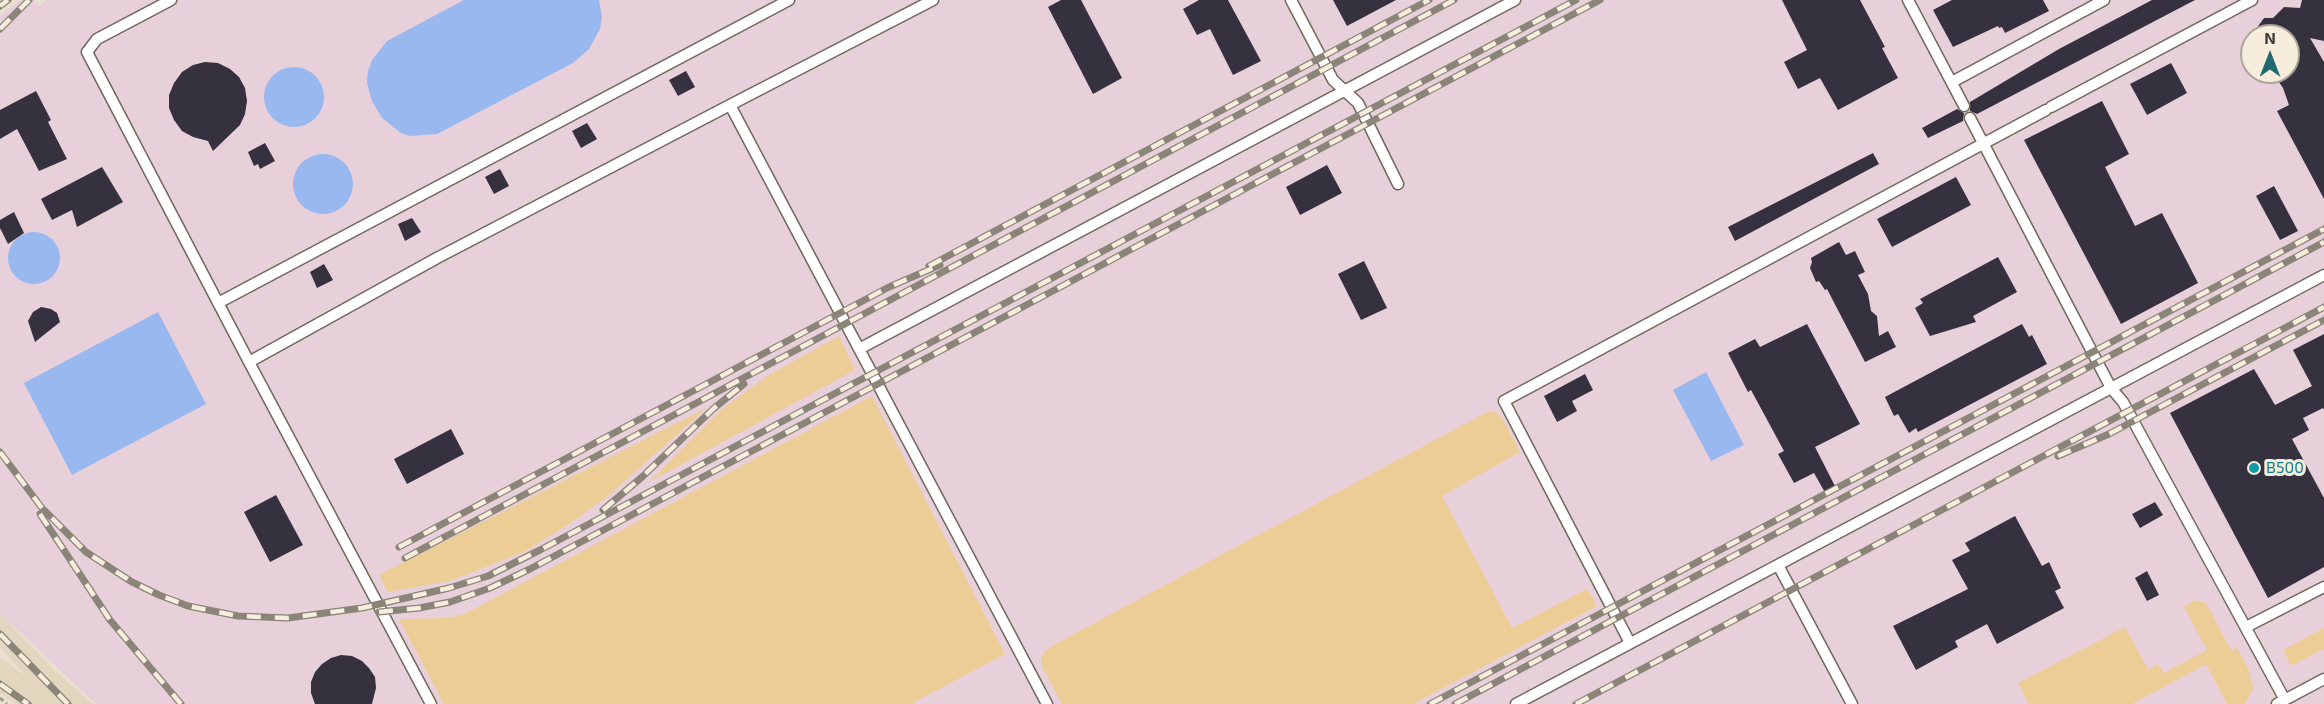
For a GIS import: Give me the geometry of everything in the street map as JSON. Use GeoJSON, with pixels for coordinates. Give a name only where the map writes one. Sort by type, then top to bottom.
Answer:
{"type":"FeatureCollection","features":[{"type":"Feature","properties":{"kind":"lane"},"geometry":{"type":"LineString","coordinates":[[171,0],[97,39],[87,52],[431,704]]}},
{"type":"Feature","properties":{"kind":"lane"},"geometry":{"type":"LineString","coordinates":[[218,303],[789,0]]}},
{"type":"Feature","properties":{"kind":"lane"},"geometry":{"type":"LineString","coordinates":[[249,362],[436,258],[933,0]]}},
{"type":"Feature","properties":{"kind":"lane"},"geometry":{"type":"LineString","coordinates":[[1291,0],[1333,80],[1358,103],[1398,184]]}},
{"type":"Feature","properties":{"kind":"lane"},"geometry":{"type":"LineString","coordinates":[[859,349],[1515,0]]}},
{"type":"Feature","properties":{"kind":"lane"},"geometry":{"type":"LineString","coordinates":[[1908,0],[1964,106]]}},
{"type":"Feature","properties":{"kind":"lane"},"geometry":{"type":"LineString","coordinates":[[1952,82],[2104,0]]}},
{"type":"Feature","properties":{"kind":"lane"},"geometry":{"type":"LineString","coordinates":[[1630,643],[1504,401],[2252,0]]}},
{"type":"Feature","properties":{"kind":"lane"},"geometry":{"type":"LineString","coordinates":[[730,105],[1047,704]]}},
{"type":"Feature","properties":{"kind":"lane"},"geometry":{"type":"LineString","coordinates":[[1970,118],[2112,388],[2123,402],[2246,627],[2281,702],[2324,679]]}},
{"type":"Feature","properties":{"kind":"lane"},"geometry":{"type":"LineString","coordinates":[[1516,704],[2324,275]]}},
{"type":"Feature","properties":{"kind":"lane"},"geometry":{"type":"LineString","coordinates":[[1778,565],[1852,704]]}},
{"type":"Feature","properties":{"kind":"lane"},"geometry":{"type":"LineString","coordinates":[[2246,627],[2324,587]]}},
{"type":"Feature","properties":{"kind":"path"},"geometry":{"type":"LineString","coordinates":[[0,698],[7,704]]}},
{"type":"Feature","properties":{"kind":"shaded area"},"geometry":{"type":"Polygon","coordinates":[[[20,0],[34,0],[39,6],[47,0],[2324,0],[2324,704],[96,704],[0,614],[0,15],[20,0]]]}},
{"type":"Feature","properties":{"kind":"shaded area"},"geometry":{"type":"Polygon","coordinates":[[[839,336],[855,370],[649,482],[722,409],[769,375],[839,336]]]}},
{"type":"Feature","properties":{"kind":"shaded area"},"geometry":{"type":"Polygon","coordinates":[[[872,396],[1005,654],[911,704],[444,704],[399,619],[449,618],[465,614],[872,396]]]}},
{"type":"Feature","properties":{"kind":"shaded area"},"geometry":{"type":"Polygon","coordinates":[[[708,407],[607,497],[524,552],[450,581],[388,592],[379,575],[708,407]]]}},
{"type":"Feature","properties":{"kind":"shaded area"},"geometry":{"type":"Polygon","coordinates":[[[1489,411],[1496,412],[1502,418],[1520,452],[1442,496],[1512,628],[1587,589],[1597,606],[1413,704],[1062,704],[1041,664],[1042,655],[1050,647],[1489,411]]]}},
{"type":"Feature","properties":{"kind":"shaded area"},"geometry":{"type":"Polygon","coordinates":[[[2195,600],[2206,603],[2231,650],[2237,648],[2248,668],[2253,688],[2245,704],[2227,704],[2206,664],[2132,704],[2029,704],[2018,683],[2125,627],[2148,670],[2158,664],[2164,673],[2207,650],[2184,607],[2195,600]]]}},
{"type":"Feature","properties":{"kind":"shaded area"},"geometry":{"type":"Polygon","coordinates":[[[0,614],[55,671],[93,704],[15,704],[0,692],[0,658],[26,676],[0,647],[0,614]]]}},
{"type":"Feature","properties":{"kind":"shaded area"},"geometry":{"type":"Polygon","coordinates":[[[2324,628],[2324,649],[2291,666],[2283,650],[2324,628]]]}},
{"type":"Feature","properties":{"kind":"water"},"geometry":{"type":"Polygon","coordinates":[[[464,0],[599,0],[602,17],[600,29],[589,49],[573,63],[437,134],[410,136],[401,133],[382,118],[372,101],[367,83],[372,60],[387,41],[464,0]]]}},
{"type":"Feature","properties":{"kind":"water"},"geometry":{"type":"Polygon","coordinates":[[[294,67],[311,72],[319,80],[324,97],[319,114],[311,122],[294,127],[277,122],[269,114],[264,97],[269,80],[277,72],[294,67]]]}},
{"type":"Feature","properties":{"kind":"water"},"geometry":{"type":"Polygon","coordinates":[[[323,154],[340,159],[348,167],[353,184],[348,201],[340,209],[323,214],[306,209],[298,201],[293,184],[298,167],[306,159],[323,154]]]}},
{"type":"Feature","properties":{"kind":"water"},"geometry":{"type":"Polygon","coordinates":[[[34,232],[48,236],[56,244],[60,258],[56,272],[48,280],[34,284],[20,280],[12,272],[8,258],[12,244],[20,236],[34,232]]]}},
{"type":"Feature","properties":{"kind":"water"},"geometry":{"type":"Polygon","coordinates":[[[158,312],[206,404],[72,475],[24,383],[158,312]]]}},
{"type":"Feature","properties":{"kind":"water"},"geometry":{"type":"Polygon","coordinates":[[[1706,372],[1744,445],[1711,461],[1673,390],[1706,372]]]}},
{"type":"Feature","properties":{"kind":"building"},"geometry":{"type":"Polygon","coordinates":[[[1061,0],[1081,0],[1122,78],[1093,94],[1048,7],[1061,0]]]}},
{"type":"Feature","properties":{"kind":"building"},"geometry":{"type":"Polygon","coordinates":[[[1199,0],[1228,0],[1261,61],[1233,75],[1210,29],[1197,35],[1183,9],[1199,0]]]}},
{"type":"Feature","properties":{"kind":"building"},"geometry":{"type":"Polygon","coordinates":[[[1333,0],[1396,0],[1347,26],[1333,0]]]}},
{"type":"Feature","properties":{"kind":"building"},"geometry":{"type":"Polygon","coordinates":[[[1782,0],[1860,0],[1885,47],[1882,48],[1898,78],[1838,110],[1820,78],[1798,89],[1784,62],[1807,50],[1782,0]]]}},
{"type":"Feature","properties":{"kind":"building"},"geometry":{"type":"Polygon","coordinates":[[[1952,0],[2043,0],[2049,11],[2005,33],[2002,27],[1998,26],[1953,47],[1933,10],[1952,0]]]}},
{"type":"Feature","properties":{"kind":"building"},"geometry":{"type":"Polygon","coordinates":[[[2152,0],[2195,0],[1977,114],[1970,111],[1970,102],[2059,49],[2152,0]]]}},
{"type":"Feature","properties":{"kind":"building"},"geometry":{"type":"Polygon","coordinates":[[[2302,0],[2324,0],[2324,41],[2310,38],[2324,62],[2324,199],[2277,111],[2289,105],[2280,84],[2300,84],[2300,24],[2260,24],[2264,18],[2273,18],[2284,7],[2300,8],[2302,0]]]}},
{"type":"Feature","properties":{"kind":"building"},"geometry":{"type":"Polygon","coordinates":[[[205,62],[218,63],[239,77],[245,88],[247,101],[240,125],[213,151],[208,141],[182,131],[169,108],[169,95],[182,72],[193,65],[205,62]]]}},
{"type":"Feature","properties":{"kind":"building"},"geometry":{"type":"Polygon","coordinates":[[[2171,63],[2187,93],[2147,115],[2130,84],[2171,63]]]}},
{"type":"Feature","properties":{"kind":"building"},"geometry":{"type":"Polygon","coordinates":[[[686,71],[695,87],[678,96],[669,80],[686,71]]]}},
{"type":"Feature","properties":{"kind":"building"},"geometry":{"type":"Polygon","coordinates":[[[36,91],[51,120],[48,122],[67,159],[39,171],[17,129],[0,139],[0,110],[36,91]]]}},
{"type":"Feature","properties":{"kind":"building"},"geometry":{"type":"Polygon","coordinates":[[[2102,101],[2129,154],[2105,167],[2135,226],[2162,213],[2198,283],[2121,324],[2024,140],[2102,101]]]}},
{"type":"Feature","properties":{"kind":"building"},"geometry":{"type":"Polygon","coordinates":[[[1957,109],[1964,113],[1963,121],[1928,138],[1922,128],[1957,109]]]}},
{"type":"Feature","properties":{"kind":"building"},"geometry":{"type":"Polygon","coordinates":[[[587,123],[597,139],[581,148],[572,131],[587,123]]]}},
{"type":"Feature","properties":{"kind":"building"},"geometry":{"type":"Polygon","coordinates":[[[265,143],[275,161],[260,169],[258,164],[254,166],[248,152],[265,143]]]}},
{"type":"Feature","properties":{"kind":"building"},"geometry":{"type":"Polygon","coordinates":[[[1873,153],[1879,164],[1735,241],[1728,227],[1873,153]]]}},
{"type":"Feature","properties":{"kind":"building"},"geometry":{"type":"Polygon","coordinates":[[[1327,165],[1342,193],[1300,215],[1286,187],[1327,165]]]}},
{"type":"Feature","properties":{"kind":"building"},"geometry":{"type":"Polygon","coordinates":[[[102,167],[123,202],[77,227],[72,210],[52,220],[41,199],[102,167]]]}},
{"type":"Feature","properties":{"kind":"building"},"geometry":{"type":"Polygon","coordinates":[[[500,169],[509,186],[494,194],[485,177],[500,169]]]}},
{"type":"Feature","properties":{"kind":"building"},"geometry":{"type":"Polygon","coordinates":[[[1956,177],[1971,205],[1892,247],[1877,219],[1956,177]]]}},
{"type":"Feature","properties":{"kind":"building"},"geometry":{"type":"Polygon","coordinates":[[[2274,186],[2298,231],[2280,240],[2256,196],[2274,186]]]}},
{"type":"Feature","properties":{"kind":"building"},"geometry":{"type":"Polygon","coordinates":[[[14,212],[24,233],[8,244],[0,228],[0,220],[14,212]]]}},
{"type":"Feature","properties":{"kind":"building"},"geometry":{"type":"Polygon","coordinates":[[[412,218],[421,232],[405,241],[398,224],[412,218]]]}},
{"type":"Feature","properties":{"kind":"building"},"geometry":{"type":"Polygon","coordinates":[[[1839,242],[1846,255],[1855,251],[1865,272],[1858,275],[1868,294],[1871,311],[1877,316],[1879,336],[1888,331],[1896,347],[1865,362],[1827,289],[1825,290],[1819,281],[1816,282],[1810,268],[1811,258],[1839,242]]]}},
{"type":"Feature","properties":{"kind":"building"},"geometry":{"type":"Polygon","coordinates":[[[1998,257],[2017,292],[1973,316],[1976,322],[1930,336],[1915,308],[1923,303],[1920,299],[1998,257]]]}},
{"type":"Feature","properties":{"kind":"building"},"geometry":{"type":"Polygon","coordinates":[[[1364,261],[1387,308],[1361,320],[1338,274],[1364,261]]]}},
{"type":"Feature","properties":{"kind":"building"},"geometry":{"type":"Polygon","coordinates":[[[324,264],[333,280],[317,288],[310,272],[324,264]]]}},
{"type":"Feature","properties":{"kind":"building"},"geometry":{"type":"Polygon","coordinates":[[[41,307],[57,313],[60,322],[35,342],[28,321],[33,312],[41,307]]]}},
{"type":"Feature","properties":{"kind":"building"},"geometry":{"type":"Polygon","coordinates":[[[1807,324],[1860,424],[1815,447],[1837,490],[1827,496],[1814,473],[1794,483],[1778,454],[1784,451],[1751,390],[1748,392],[1728,353],[1755,339],[1760,347],[1807,324]]]}},
{"type":"Feature","properties":{"kind":"building"},"geometry":{"type":"Polygon","coordinates":[[[2022,324],[2029,337],[2032,335],[2047,364],[1918,432],[1916,428],[1909,433],[1898,414],[1894,416],[1885,397],[2022,324]]]}},
{"type":"Feature","properties":{"kind":"building","name":"B500"},"geometry":{"type":"Polygon","coordinates":[[[2324,334],[2324,410],[2323,408],[2303,418],[2309,430],[2292,439],[2324,498],[2324,567],[2268,598],[2170,413],[2254,369],[2275,405],[2312,386],[2293,350],[2324,334]]]}},
{"type":"Feature","properties":{"kind":"building"},"geometry":{"type":"Polygon","coordinates":[[[1585,374],[1593,390],[1572,401],[1577,411],[1557,422],[1544,396],[1585,374]]]}},
{"type":"Feature","properties":{"kind":"building"},"geometry":{"type":"Polygon","coordinates":[[[451,429],[464,454],[407,484],[394,459],[451,429]]]}},
{"type":"Feature","properties":{"kind":"building"},"geometry":{"type":"Polygon","coordinates":[[[276,495],[303,545],[270,562],[244,512],[276,495]]]}},
{"type":"Feature","properties":{"kind":"building"},"geometry":{"type":"Polygon","coordinates":[[[2155,502],[2163,515],[2140,528],[2132,514],[2155,502]]]}},
{"type":"Feature","properties":{"kind":"building"},"geometry":{"type":"Polygon","coordinates":[[[2015,516],[2042,566],[2049,562],[2061,588],[2055,591],[2064,608],[1997,644],[1987,624],[1955,641],[1958,647],[1916,670],[1893,626],[1968,589],[1952,560],[1970,551],[1965,543],[2015,516]]]}},
{"type":"Feature","properties":{"kind":"building"},"geometry":{"type":"Polygon","coordinates":[[[2147,571],[2159,595],[2147,601],[2135,578],[2147,571]]]}},
{"type":"Feature","properties":{"kind":"building"},"geometry":{"type":"Polygon","coordinates":[[[341,655],[352,656],[362,661],[375,677],[376,688],[372,704],[315,704],[311,693],[311,682],[315,672],[331,658],[341,655]]]}},
{"type":"Feature","properties":{"kind":"railway"},"geometry":{"type":"LineString","coordinates":[[0,6],[8,0]]}},
{"type":"Feature","properties":{"kind":"railway"},"geometry":{"type":"LineString","coordinates":[[0,29],[29,0]]}},
{"type":"Feature","properties":{"kind":"railway"},"geometry":{"type":"LineString","coordinates":[[929,266],[1429,0]]}},
{"type":"Feature","properties":{"kind":"railway"},"geometry":{"type":"LineString","coordinates":[[405,558],[1454,0]]}},
{"type":"Feature","properties":{"kind":"railway"},"geometry":{"type":"LineString","coordinates":[[0,452],[42,508],[86,552],[132,582],[188,606],[238,616],[288,618],[362,608],[449,588],[488,576],[540,550],[1576,0]]}},
{"type":"Feature","properties":{"kind":"railway"},"geometry":{"type":"LineString","coordinates":[[379,612],[450,602],[490,588],[530,569],[1600,0]]}},
{"type":"Feature","properties":{"kind":"railway"},"geometry":{"type":"LineString","coordinates":[[1430,704],[2324,229]]}},
{"type":"Feature","properties":{"kind":"railway"},"geometry":{"type":"LineString","coordinates":[[1455,704],[2324,242]]}},
{"type":"Feature","properties":{"kind":"railway"},"geometry":{"type":"LineString","coordinates":[[399,547],[889,287],[940,265]]}},
{"type":"Feature","properties":{"kind":"railway"},"geometry":{"type":"LineString","coordinates":[[1576,704],[2324,307]]}},
{"type":"Feature","properties":{"kind":"railway"},"geometry":{"type":"LineString","coordinates":[[2058,456],[2109,434],[2324,320]]}},
{"type":"Feature","properties":{"kind":"railway"},"geometry":{"type":"LineString","coordinates":[[603,510],[642,477],[713,409],[744,384]]}},
{"type":"Feature","properties":{"kind":"railway"},"geometry":{"type":"LineString","coordinates":[[40,514],[110,620],[181,704]]}},
{"type":"Feature","properties":{"kind":"railway"},"geometry":{"type":"LineString","coordinates":[[0,634],[68,704]]}},
{"type":"Feature","properties":{"kind":"railway"},"geometry":{"type":"LineString","coordinates":[[0,684],[28,704]]}},
{"type":"Feature","properties":{"kind":"place","name":"B500"},"geometry":{"type":"Point","coordinates":[2254,468]}}]}
